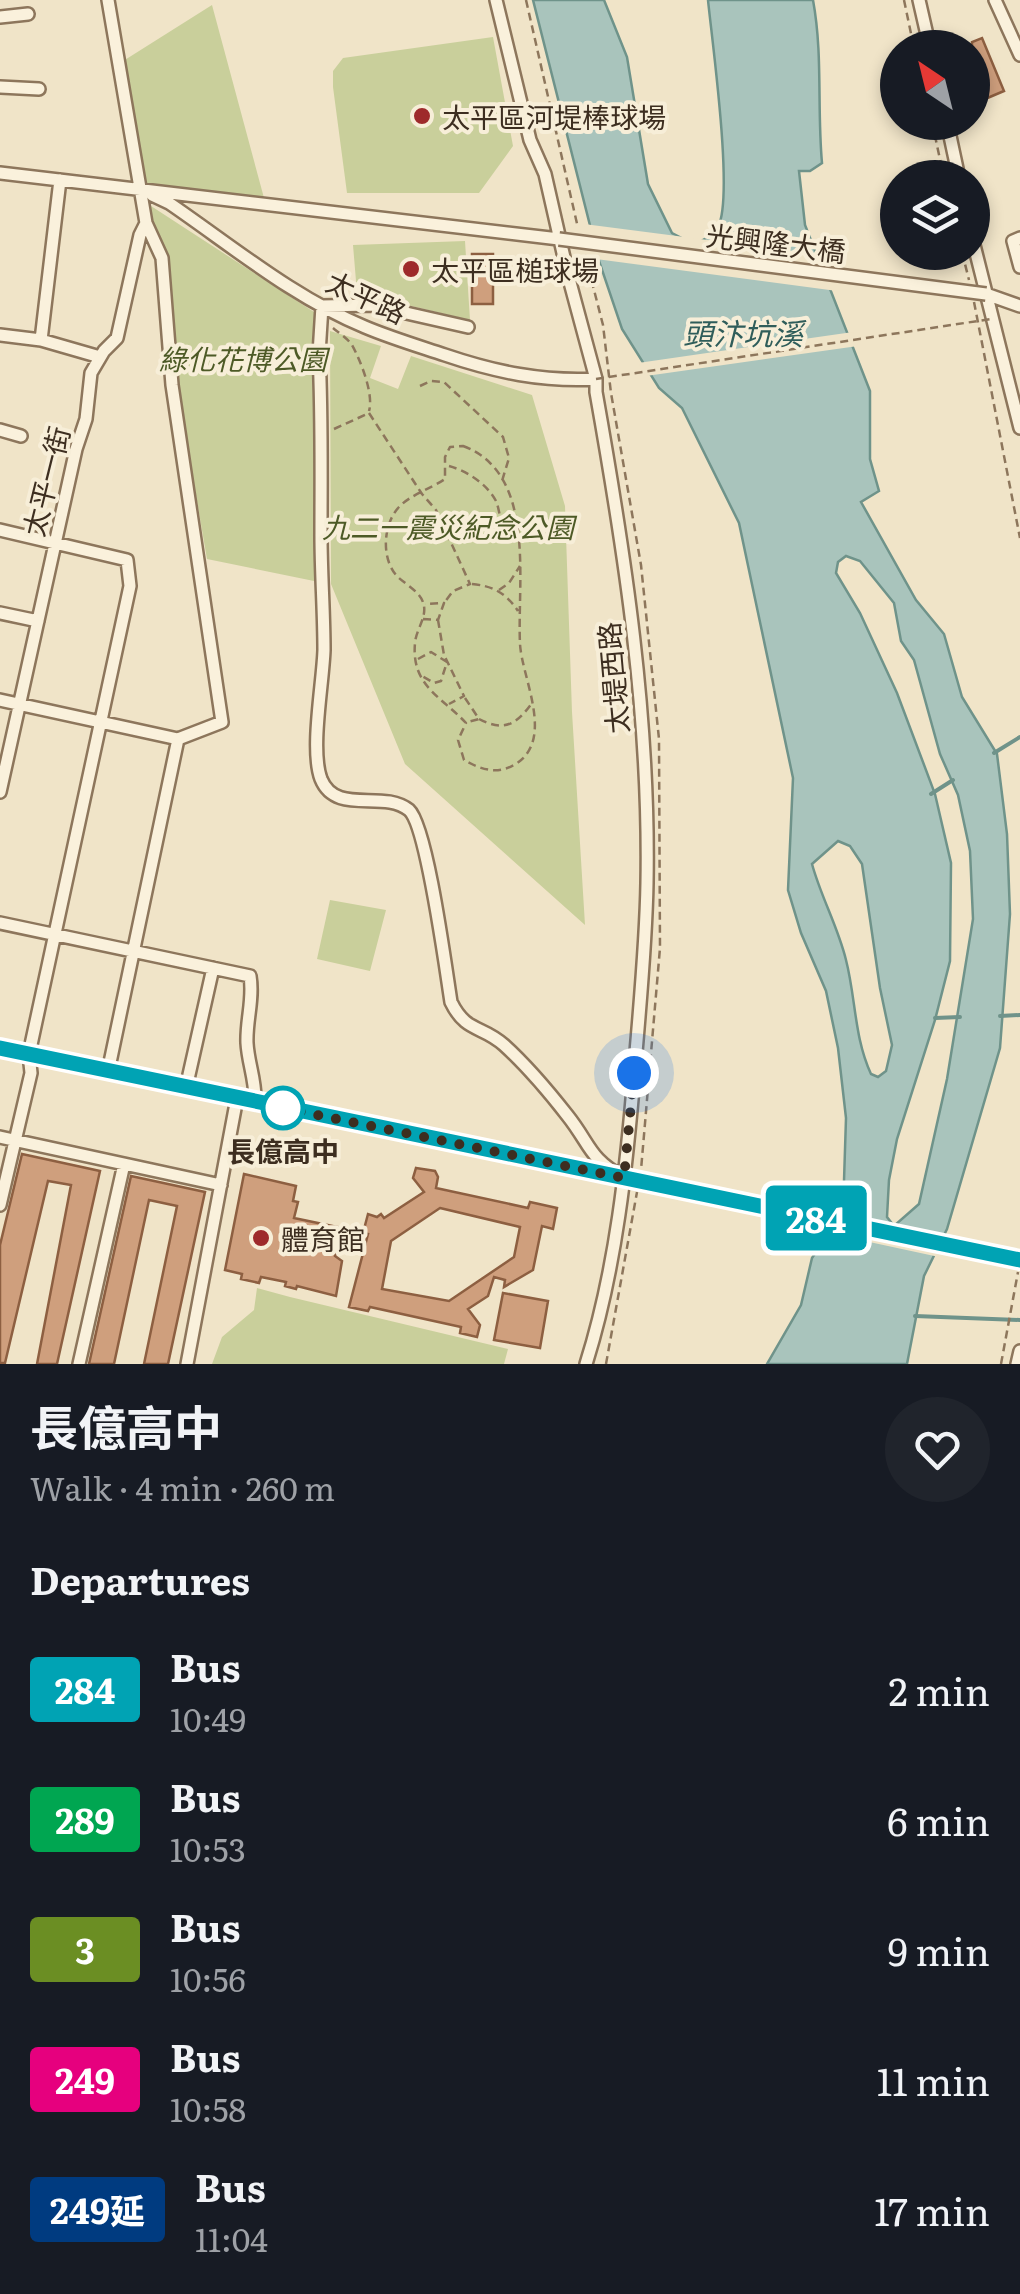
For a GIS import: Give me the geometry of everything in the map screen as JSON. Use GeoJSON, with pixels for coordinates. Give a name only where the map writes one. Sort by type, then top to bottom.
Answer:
{"type":"FeatureCollection","features":[{"type":"Feature","properties":{"kind":"street","name":"太平一街"},"geometry":{"type":"LineString","coordinates":[[0,792],[76,449],[86,419],[91,373],[117,338],[146,223],[108,0]]}},
{"type":"Feature","properties":{"kind":"street","name":"太堤西路"},"geometry":{"type":"LineString","coordinates":[[496,0],[530,140],[546,174],[596,378],[622,532],[639,675],[646,832],[644,959],[624,1178],[586,1364]]}},
{"type":"Feature","properties":{"kind":"street"},"geometry":{"type":"LineString","coordinates":[[920,0],[926,30]]}},
{"type":"Feature","properties":{"kind":"street"},"geometry":{"type":"LineString","coordinates":[[995,0],[1020,55]]}},
{"type":"Feature","properties":{"kind":"street"},"geometry":{"type":"LineString","coordinates":[[0,17],[28,14]]}},
{"type":"Feature","properties":{"kind":"street"},"geometry":{"type":"LineString","coordinates":[[0,88],[39,89]]}},
{"type":"Feature","properties":{"kind":"street","name":"太平路"},"geometry":{"type":"LineString","coordinates":[[0,173],[560,239]]}},
{"type":"Feature","properties":{"kind":"street"},"geometry":{"type":"LineString","coordinates":[[41,340],[60,180]]}},
{"type":"Feature","properties":{"kind":"street","name":"太平路"},"geometry":{"type":"LineString","coordinates":[[142,191],[169,203],[322,312],[488,369],[538,378],[596,378]]}},
{"type":"Feature","properties":{"kind":"street"},"geometry":{"type":"LineString","coordinates":[[0,700],[178,739],[222,722],[172,384],[162,258],[146,223]]}},
{"type":"Feature","properties":{"kind":"street"},"geometry":{"type":"LineString","coordinates":[[1020,238],[1012,241],[1020,267]]}},
{"type":"Feature","properties":{"kind":"street","name":"光興隆大橋"},"geometry":{"type":"LineString","coordinates":[[560,239],[986,294],[1020,306]]}},
{"type":"Feature","properties":{"kind":"street"},"geometry":{"type":"LineString","coordinates":[[980,270],[986,294],[985,320],[1020,428]]}},
{"type":"Feature","properties":{"kind":"street"},"geometry":{"type":"LineString","coordinates":[[468,326],[370,305],[322,312],[318,354],[322,434],[320,778],[341,799],[391,802],[413,814],[428,869],[451,1002],[458,1016],[503,1044],[568,1116],[599,1164],[624,1178]]}},
{"type":"Feature","properties":{"kind":"street"},"geometry":{"type":"LineString","coordinates":[[0,334],[41,340],[100,357]]}},
{"type":"Feature","properties":{"kind":"street"},"geometry":{"type":"LineString","coordinates":[[0,430],[20,436]]}},
{"type":"Feature","properties":{"kind":"street"},"geometry":{"type":"LineString","coordinates":[[0,530],[127,560],[130,586],[29,1054],[31,1072],[0,1205]]}},
{"type":"Feature","properties":{"kind":"street"},"geometry":{"type":"LineString","coordinates":[[0,612],[38,621]]}},
{"type":"Feature","properties":{"kind":"street"},"geometry":{"type":"LineString","coordinates":[[108,1072],[178,739]]}},
{"type":"Feature","properties":{"kind":"street"},"geometry":{"type":"LineString","coordinates":[[0,923],[250,976],[247,1044],[256,1085],[255,1102]]}},
{"type":"Feature","properties":{"kind":"street"},"geometry":{"type":"LineString","coordinates":[[186,1088],[213,968]]}},
{"type":"Feature","properties":{"kind":"street"},"geometry":{"type":"LineString","coordinates":[[0,1048],[1018,1260]]}},
{"type":"Feature","properties":{"kind":"street"},"geometry":{"type":"LineString","coordinates":[[188,1364],[237,1098]]}},
{"type":"Feature","properties":{"kind":"street"},"geometry":{"type":"LineString","coordinates":[[0,1136],[221,1185]]}},
{"type":"Feature","properties":{"kind":"street"},"geometry":{"type":"LineString","coordinates":[[80,1364],[124,1164]]}},
{"type":"Feature","properties":{"kind":"street"},"geometry":{"type":"LineString","coordinates":[[1017,1364],[1020,1350]]}},
{"type":"Feature","properties":{"kind":"path"},"geometry":{"type":"LineString","coordinates":[[526,0],[581,239]]}},
{"type":"Feature","properties":{"kind":"path"},"geometry":{"type":"LineString","coordinates":[[904,0],[910,30]]}},
{"type":"Feature","properties":{"kind":"path"},"geometry":{"type":"LineString","coordinates":[[585,256],[602,325],[611,393]]}},
{"type":"Feature","properties":{"kind":"path"},"geometry":{"type":"LineString","coordinates":[[322,312],[351,343],[370,388],[369,413],[436,510],[470,584]]}},
{"type":"Feature","properties":{"kind":"path"},"geometry":{"type":"LineString","coordinates":[[596,378],[985,320],[1020,538]]}},
{"type":"Feature","properties":{"kind":"path"},"geometry":{"type":"LineString","coordinates":[[420,386],[431,381],[444,382],[502,438],[509,458],[502,481]]}},
{"type":"Feature","properties":{"kind":"path"},"geometry":{"type":"LineString","coordinates":[[322,434],[369,413]]}},
{"type":"Feature","properties":{"kind":"path"},"geometry":{"type":"LineString","coordinates":[[466,723],[449,704],[432,695],[420,676],[414,642],[423,604],[394,574],[386,558],[386,543],[399,507],[445,478],[445,457],[450,448],[463,446],[488,458],[513,502],[519,540],[520,650],[532,702],[532,745],[517,764],[501,770],[480,768],[464,760],[458,740],[466,723],[479,719]]}},
{"type":"Feature","properties":{"kind":"path"},"geometry":{"type":"LineString","coordinates":[[448,466],[461,470],[484,487],[498,505],[505,534],[519,540]]}},
{"type":"Feature","properties":{"kind":"path"},"geometry":{"type":"LineString","coordinates":[[498,590],[510,584],[520,566]]}},
{"type":"Feature","properties":{"kind":"path"},"geometry":{"type":"LineString","coordinates":[[520,613],[498,590],[470,584],[444,603],[438,620],[447,662],[479,719],[495,727],[510,724],[532,702]]}},
{"type":"Feature","properties":{"kind":"path"},"geometry":{"type":"LineString","coordinates":[[423,604],[444,603]]}},
{"type":"Feature","properties":{"kind":"path"},"geometry":{"type":"LineString","coordinates":[[422,619],[438,620]]}},
{"type":"Feature","properties":{"kind":"path"},"geometry":{"type":"LineString","coordinates":[[416,660],[431,652],[447,662]]}},
{"type":"Feature","properties":{"kind":"path"},"geometry":{"type":"LineString","coordinates":[[420,676],[434,683],[442,681],[447,662]]}},
{"type":"Feature","properties":{"kind":"path"},"geometry":{"type":"LineString","coordinates":[[449,704],[464,696]]}},
{"type":"Feature","properties":{"kind":"path"},"geometry":{"type":"LineString","coordinates":[[606,1364],[640,1182]]}},
{"type":"Feature","properties":{"kind":"path"},"geometry":{"type":"LineString","coordinates":[[1001,1364],[1018,1260]]}},
{"type":"Feature","properties":{"kind":"green space"},"geometry":{"type":"Polygon","coordinates":[[[212,5],[264,198],[144,188],[120,63],[212,5]]]}},
{"type":"Feature","properties":{"kind":"green space","name":"太平區河堤棒球場"},"geometry":{"type":"Polygon","coordinates":[[[493,37],[513,146],[479,193],[347,193],[333,87],[333,71],[343,58],[493,37]]]}},
{"type":"Feature","properties":{"kind":"green space","name":"綠化花博公園"},"geometry":{"type":"Polygon","coordinates":[[[151,206],[314,312],[314,581],[207,559],[149,223],[151,206]]]}},
{"type":"Feature","properties":{"kind":"green space","name":"太平區槌球場"},"geometry":{"type":"Polygon","coordinates":[[[465,241],[470,320],[357,293],[353,245],[465,241]]]}},
{"type":"Feature","properties":{"kind":"green space","name":"九二一震災紀念公園"},"geometry":{"type":"Polygon","coordinates":[[[330,331],[381,346],[370,378],[398,389],[411,356],[532,395],[565,506],[585,925],[405,764],[331,584],[330,331]]]}},
{"type":"Feature","properties":{"kind":"green space"},"geometry":{"type":"Polygon","coordinates":[[[330,900],[386,910],[370,971],[317,959],[330,900]]]}},
{"type":"Feature","properties":{"kind":"green space"},"geometry":{"type":"Polygon","coordinates":[[[257,1288],[508,1349],[504,1364],[212,1364],[222,1337],[254,1310],[257,1288]]]}},
{"type":"Feature","properties":{"kind":"water","name":"頭汴坑溪"},"geometry":{"type":"Polygon","coordinates":[[[533,0],[604,0],[627,57],[648,184],[672,233],[693,244],[718,227],[724,185],[708,0],[813,0],[822,163],[810,171],[799,171],[805,225],[870,391],[870,459],[879,491],[861,502],[916,600],[944,634],[962,697],[997,754],[1007,834],[1010,914],[1000,1048],[947,1229],[924,1276],[907,1364],[767,1364],[801,1305],[812,1258],[843,1212],[846,1118],[838,1048],[826,991],[788,890],[793,778],[739,523],[682,408],[659,388],[622,329],[599,261],[533,0]],[[846,556],[838,562],[836,573],[860,613],[897,693],[935,794],[951,863],[950,961],[897,1139],[887,1217],[894,1226],[919,1204],[947,1079],[973,919],[970,851],[958,795],[940,754],[914,660],[901,641],[894,603],[860,561],[846,556]],[[838,841],[812,864],[846,960],[865,1060],[871,1074],[878,1077],[886,1071],[892,1045],[862,864],[850,846],[838,841]]]}},
{"type":"Feature","properties":{"kind":"pier"},"geometry":{"type":"Polygon","coordinates":[[[584,224],[823,255],[837,291],[596,259],[594,263],[584,224]]]}},
{"type":"Feature","properties":{"kind":"pier"},"geometry":{"type":"Polygon","coordinates":[[[853,332],[858,346],[646,376],[638,363],[853,332]]]}},
{"type":"Feature","properties":{"kind":"pier"},"geometry":{"type":"Polygon","coordinates":[[[836,1213],[949,1237],[939,1257],[823,1232],[836,1213]]]}},
{"type":"Feature","properties":{"kind":"building"},"geometry":{"type":"Polygon","coordinates":[[[990,57],[1004,91],[990,97],[990,57]]]}},
{"type":"Feature","properties":{"kind":"building"},"geometry":{"type":"Polygon","coordinates":[[[472,254],[493,254],[493,304],[472,304],[472,254]]]}},
{"type":"Feature","properties":{"kind":"building"},"geometry":{"type":"Polygon","coordinates":[[[22,1154],[100,1171],[57,1364],[37,1364],[71,1185],[48,1181],[5,1363],[0,1363],[0,1245],[22,1154]]]}},
{"type":"Feature","properties":{"kind":"building"},"geometry":{"type":"Polygon","coordinates":[[[416,1168],[435,1171],[436,1188],[528,1208],[530,1202],[557,1208],[553,1229],[542,1226],[533,1270],[504,1287],[505,1280],[494,1277],[488,1296],[468,1309],[480,1325],[477,1337],[460,1333],[461,1327],[370,1307],[368,1311],[349,1307],[368,1234],[363,1233],[368,1214],[381,1214],[384,1218],[424,1192],[413,1178],[416,1168]],[[440,1208],[391,1241],[382,1289],[449,1301],[514,1257],[520,1227],[440,1208]]]}},
{"type":"Feature","properties":{"kind":"building"},"geometry":{"type":"Polygon","coordinates":[[[244,1174],[296,1186],[294,1218],[342,1228],[335,1256],[342,1261],[336,1296],[297,1286],[296,1289],[285,1286],[286,1282],[261,1277],[259,1283],[241,1279],[242,1274],[225,1270],[244,1174]]]}},
{"type":"Feature","properties":{"kind":"building"},"geometry":{"type":"Polygon","coordinates":[[[131,1176],[205,1192],[168,1364],[144,1364],[177,1206],[149,1200],[114,1364],[89,1364],[131,1176]]]}},
{"type":"Feature","properties":{"kind":"building"},"geometry":{"type":"Polygon","coordinates":[[[503,1293],[548,1301],[540,1348],[494,1340],[503,1293]]]}},
{"type":"Feature","properties":{"kind":"waterway"},"geometry":{"type":"LineString","coordinates":[[994,753],[1020,737]]}},
{"type":"Feature","properties":{"kind":"waterway"},"geometry":{"type":"LineString","coordinates":[[931,794],[953,780]]}},
{"type":"Feature","properties":{"kind":"waterway"},"geometry":{"type":"LineString","coordinates":[[1000,1016],[1020,1015]]}},
{"type":"Feature","properties":{"kind":"waterway"},"geometry":{"type":"LineString","coordinates":[[935,1018],[960,1017]]}},
{"type":"Feature","properties":{"kind":"waterway"},"geometry":{"type":"LineString","coordinates":[[915,1316],[1020,1320]]}},
{"type":"Feature","properties":{"kind":"bus line","name":"284"},"geometry":{"type":"LineString","coordinates":[[0,1048],[1020,1260]]}},
{"type":"Feature","properties":{"kind":"place","name":"太平區河堤棒球場"},"geometry":{"type":"Point","coordinates":[422,116]}},
{"type":"Feature","properties":{"kind":"place","name":"太平區槌球場"},"geometry":{"type":"Point","coordinates":[411,269]}},
{"type":"Feature","properties":{"kind":"place","name":"長億高中"},"geometry":{"type":"Point","coordinates":[283,1108]}},
{"type":"Feature","properties":{"kind":"place","name":"體育館"},"geometry":{"type":"Point","coordinates":[261,1238]}},
{"type":"Feature","properties":{"kind":"route"},"geometry":{"type":"LineString","coordinates":[[283,1108],[624,1178],[634,1073]]}}]}
